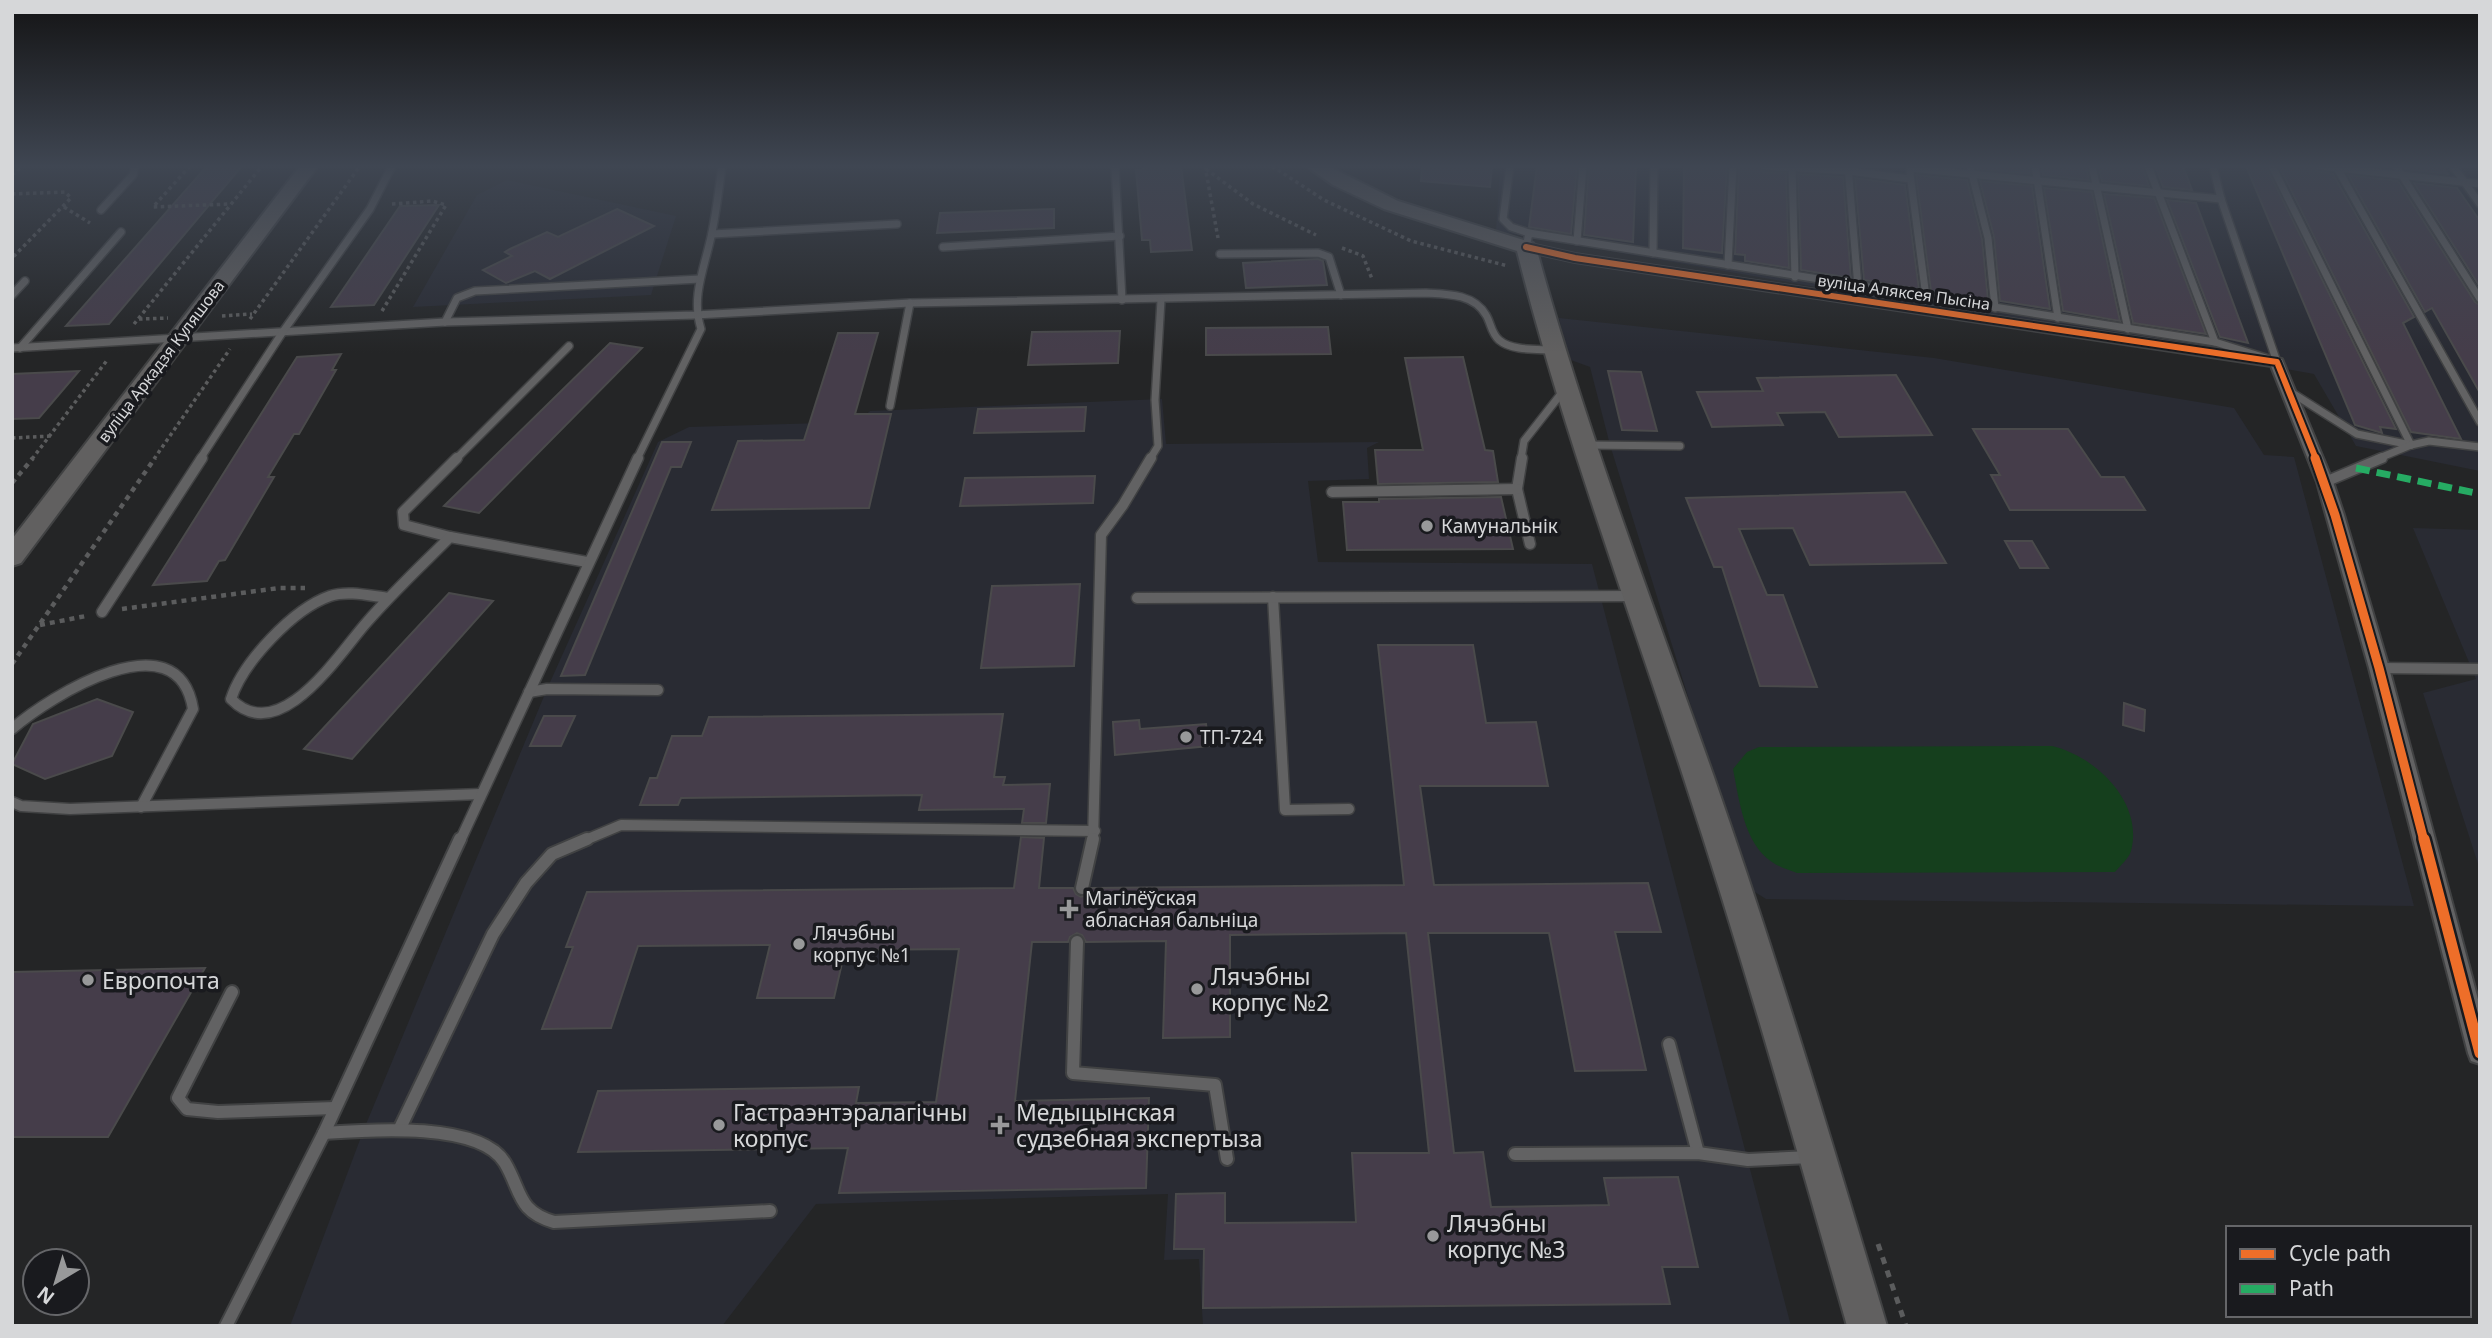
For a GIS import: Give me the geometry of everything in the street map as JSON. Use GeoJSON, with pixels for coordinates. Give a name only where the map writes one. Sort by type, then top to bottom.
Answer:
{"type":"FeatureCollection","features":[{"type":"Feature","properties":{"kind":"main road","name":"вуліца Аркадзя Куляшова"},"geometry":{"type":"LineString","coordinates":[[13,555],[262,228]]}},
{"type":"Feature","properties":{"kind":"main road","name":"вуліца Аляксея Пысіна"},"geometry":{"type":"LineString","coordinates":[[1468,228],[1528,240]]}},
{"type":"Feature","properties":{"kind":"main road"},"geometry":{"type":"LineString","coordinates":[[1528,240],[1553,350],[1700,781],[1818,1157],[1867,1326]]}},
{"type":"Feature","properties":{"kind":"street","name":"вуліца Аляксея Пысіна"},"geometry":{"type":"LineString","coordinates":[[1528,240],[1603,262],[2277,362]]}},
{"type":"Feature","properties":{"kind":"street"},"geometry":{"type":"LineString","coordinates":[[2277,362],[2325,482],[2379,668],[2480,1053]]}},
{"type":"Feature","properties":{"kind":"lane"},"geometry":{"type":"LineString","coordinates":[[102,612],[282,333],[356,228]]}},
{"type":"Feature","properties":{"kind":"lane"},"geometry":{"type":"LineString","coordinates":[[226,1326],[324,1133],[587,562],[701,329],[695,315],[700,279],[713,228]]}},
{"type":"Feature","properties":{"kind":"lane"},"geometry":{"type":"LineString","coordinates":[[712,234],[815,228]]}},
{"type":"Feature","properties":{"kind":"lane"},"geometry":{"type":"LineString","coordinates":[[1119,228],[1122,300]]}},
{"type":"Feature","properties":{"kind":"lane"},"geometry":{"type":"LineString","coordinates":[[1512,228],[1528,240],[1577,241],[2215,342],[2277,362]]}},
{"type":"Feature","properties":{"kind":"lane"},"geometry":{"type":"LineString","coordinates":[[1577,241],[1578,228]]}},
{"type":"Feature","properties":{"kind":"lane"},"geometry":{"type":"LineString","coordinates":[[1653,228],[1653,253]]}},
{"type":"Feature","properties":{"kind":"lane"},"geometry":{"type":"LineString","coordinates":[[1728,265],[1730,228]]}},
{"type":"Feature","properties":{"kind":"lane"},"geometry":{"type":"LineString","coordinates":[[1794,228],[1795,277]]}},
{"type":"Feature","properties":{"kind":"lane"},"geometry":{"type":"LineString","coordinates":[[1854,228],[1858,287]]}},
{"type":"Feature","properties":{"kind":"lane"},"geometry":{"type":"LineString","coordinates":[[1917,228],[1926,297]]}},
{"type":"Feature","properties":{"kind":"lane"},"geometry":{"type":"LineString","coordinates":[[1986,228],[1995,308]]}},
{"type":"Feature","properties":{"kind":"lane"},"geometry":{"type":"LineString","coordinates":[[2045,228],[2058,318]]}},
{"type":"Feature","properties":{"kind":"lane"},"geometry":{"type":"LineString","coordinates":[[2107,228],[2128,329]]}},
{"type":"Feature","properties":{"kind":"lane"},"geometry":{"type":"LineString","coordinates":[[2170,228],[2215,342]]}},
{"type":"Feature","properties":{"kind":"lane"},"geometry":{"type":"LineString","coordinates":[[2231,228],[2277,362]]}},
{"type":"Feature","properties":{"kind":"lane"},"geometry":{"type":"LineString","coordinates":[[2303,228],[2412,445]]}},
{"type":"Feature","properties":{"kind":"lane"},"geometry":{"type":"LineString","coordinates":[[2371,228],[2480,422]]}},
{"type":"Feature","properties":{"kind":"lane"},"geometry":{"type":"LineString","coordinates":[[2436,228],[2480,299]]}},
{"type":"Feature","properties":{"kind":"lane"},"geometry":{"type":"LineString","coordinates":[[16,348],[121,232]]}},
{"type":"Feature","properties":{"kind":"lane"},"geometry":{"type":"LineString","coordinates":[[943,247],[1120,236]]}},
{"type":"Feature","properties":{"kind":"lane"},"geometry":{"type":"LineString","coordinates":[[1220,254],[1318,253],[1329,257],[1341,295]]}},
{"type":"Feature","properties":{"kind":"lane"},"geometry":{"type":"LineString","coordinates":[[445,322],[457,298],[475,291],[700,279]]}},
{"type":"Feature","properties":{"kind":"lane"},"geometry":{"type":"LineString","coordinates":[[12,295],[25,281]]}},
{"type":"Feature","properties":{"kind":"lane"},"geometry":{"type":"LineString","coordinates":[[16,348],[445,322],[695,315],[910,303],[1455,294],[1472,300],[1486,315],[1498,340],[1553,350]]}},
{"type":"Feature","properties":{"kind":"lane"},"geometry":{"type":"LineString","coordinates":[[1082,888],[1095,831],[1101,535],[1123,505],[1158,446],[1155,400],[1161,300]]}},
{"type":"Feature","properties":{"kind":"lane"},"geometry":{"type":"LineString","coordinates":[[890,406],[910,303]]}},
{"type":"Feature","properties":{"kind":"lane"},"geometry":{"type":"LineString","coordinates":[[569,346],[403,512],[404,525],[450,537],[587,562]]}},
{"type":"Feature","properties":{"kind":"lane"},"geometry":{"type":"LineString","coordinates":[[1530,544],[1517,489],[1524,441],[1567,387]]}},
{"type":"Feature","properties":{"kind":"lane"},"geometry":{"type":"LineString","coordinates":[[2289,391],[2357,434],[2412,445]]}},
{"type":"Feature","properties":{"kind":"lane"},"geometry":{"type":"LineString","coordinates":[[2325,482],[2412,445],[2429,441],[2480,447]]}},
{"type":"Feature","properties":{"kind":"lane"},"geometry":{"type":"LineString","coordinates":[[1584,445],[1680,446]]}},
{"type":"Feature","properties":{"kind":"lane"},"geometry":{"type":"LineString","coordinates":[[1332,492],[1517,489]]}},
{"type":"Feature","properties":{"kind":"lane"},"geometry":{"type":"LineString","coordinates":[[389,598],[341,594],[311,605],[292,620],[251,662],[232,689],[230,699],[236,706],[256,711],[283,708],[303,695],[389,598],[450,537]]}},
{"type":"Feature","properties":{"kind":"lane"},"geometry":{"type":"LineString","coordinates":[[1137,598],[1638,596]]}},
{"type":"Feature","properties":{"kind":"lane"},"geometry":{"type":"LineString","coordinates":[[1273,597],[1285,810],[1349,809]]}},
{"type":"Feature","properties":{"kind":"lane"},"geometry":{"type":"LineString","coordinates":[[12,729],[51,699],[103,674],[143,665],[160,667],[188,688],[193,709],[141,807]]}},
{"type":"Feature","properties":{"kind":"lane"},"geometry":{"type":"LineString","coordinates":[[2379,668],[2480,669]]}},
{"type":"Feature","properties":{"kind":"lane"},"geometry":{"type":"LineString","coordinates":[[529,692],[547,689],[658,690]]}},
{"type":"Feature","properties":{"kind":"lane"},"geometry":{"type":"LineString","coordinates":[[12,802],[21,806],[69,809],[481,794]]}},
{"type":"Feature","properties":{"kind":"lane"},"geometry":{"type":"LineString","coordinates":[[400,1128],[493,933],[526,883],[552,854],[586,838],[621,825],[1095,831]]}},
{"type":"Feature","properties":{"kind":"lane"},"geometry":{"type":"LineString","coordinates":[[1077,942],[1073,1073],[1215,1085],[1227,1159]]}},
{"type":"Feature","properties":{"kind":"lane"},"geometry":{"type":"LineString","coordinates":[[232,992],[178,1098],[187,1108],[218,1112],[335,1108]]}},
{"type":"Feature","properties":{"kind":"lane"},"geometry":{"type":"LineString","coordinates":[[1669,1044],[1698,1153]]}},
{"type":"Feature","properties":{"kind":"lane"},"geometry":{"type":"LineString","coordinates":[[324,1133],[400,1128],[484,1142],[504,1161],[522,1203],[537,1217],[554,1222],[770,1211]]}},
{"type":"Feature","properties":{"kind":"lane"},"geometry":{"type":"LineString","coordinates":[[1515,1154],[1698,1153],[1748,1160],[1818,1157]]}},
{"type":"Feature","properties":{"kind":"path"},"geometry":{"type":"LineString","coordinates":[[12,258],[41,228]]}},
{"type":"Feature","properties":{"kind":"path"},"geometry":{"type":"LineString","coordinates":[[12,664],[316,228]]}},
{"type":"Feature","properties":{"kind":"path"},"geometry":{"type":"LineString","coordinates":[[372,327],[432,228]]}},
{"type":"Feature","properties":{"kind":"path"},"geometry":{"type":"LineString","coordinates":[[1216,228],[1220,254]]}},
{"type":"Feature","properties":{"kind":"path"},"geometry":{"type":"LineString","coordinates":[[1302,228],[1325,240]]}},
{"type":"Feature","properties":{"kind":"path"},"geometry":{"type":"LineString","coordinates":[[1338,246],[1363,256],[1377,294]]}},
{"type":"Feature","properties":{"kind":"path"},"geometry":{"type":"LineString","coordinates":[[12,438],[52,435]]}},
{"type":"Feature","properties":{"kind":"path"},"geometry":{"type":"LineString","coordinates":[[39,625],[102,612],[279,588],[317,589],[327,597]]}},
{"type":"Feature","properties":{"kind":"shaded area"},"geometry":{"type":"Polygon","coordinates":[[[458,228],[672,228],[651,295],[413,307],[458,228]]]}},
{"type":"Feature","properties":{"kind":"shaded area"},"geometry":{"type":"Polygon","coordinates":[[[1496,228],[2480,228],[2480,471],[2356,446],[2314,374],[1496,231],[1496,228]]]}},
{"type":"Feature","properties":{"kind":"shaded area"},"geometry":{"type":"Polygon","coordinates":[[[1559,318],[1934,358],[2234,408],[2264,455],[2294,457],[2414,906],[1766,899],[1747,887],[1610,445],[1590,367],[1568,359],[1559,318]]]}},
{"type":"Feature","properties":{"kind":"shaded area","name":"Магілёўская абласная бальніца"},"geometry":{"type":"Polygon","coordinates":[[[1162,399],[1166,444],[1379,442],[1367,448],[1369,479],[1308,481],[1318,562],[1592,564],[1791,1326],[1203,1326],[1199,1259],[1164,1260],[1168,1194],[816,1204],[722,1326],[290,1326],[364,1129],[547,689],[658,442],[689,427],[858,422],[870,411],[1162,399]]]}},
{"type":"Feature","properties":{"kind":"shaded area"},"geometry":{"type":"Polygon","coordinates":[[[2413,528],[2480,530],[2480,870],[2423,693],[2476,679],[2413,528]]]}},
{"type":"Feature","properties":{"kind":"green space"},"geometry":{"type":"Polygon","coordinates":[[[2052,746],[2068,751],[2099,771],[2113,784],[2123,799],[2130,815],[2133,833],[2130,854],[2115,872],[1797,873],[1772,862],[1755,844],[1744,820],[1733,769],[1747,752],[1759,747],[2052,746]]]}},
{"type":"Feature","properties":{"kind":"building"},"geometry":{"type":"Polygon","coordinates":[[[152,228],[189,228],[109,324],[66,326],[152,228]]]}},
{"type":"Feature","properties":{"kind":"building"},"geometry":{"type":"Polygon","coordinates":[[[385,228],[424,228],[374,305],[331,307],[385,228]]]}},
{"type":"Feature","properties":{"kind":"building"},"geometry":{"type":"Polygon","coordinates":[[[576,228],[649,228],[550,279],[535,271],[506,283],[483,270],[512,256],[505,252],[510,249],[547,232],[558,237],[576,228]]]}},
{"type":"Feature","properties":{"kind":"building"},"geometry":{"type":"Polygon","coordinates":[[[938,228],[1044,228],[937,233],[938,228]]]}},
{"type":"Feature","properties":{"kind":"building"},"geometry":{"type":"Polygon","coordinates":[[[1141,228],[1189,228],[1192,250],[1151,252],[1150,240],[1142,240],[1141,228]]]}},
{"type":"Feature","properties":{"kind":"building"},"geometry":{"type":"Polygon","coordinates":[[[1538,228],[1571,228],[1571,234],[1538,228]]]}},
{"type":"Feature","properties":{"kind":"building"},"geometry":{"type":"Polygon","coordinates":[[[1584,228],[1634,228],[1633,242],[1584,235],[1584,228]]]}},
{"type":"Feature","properties":{"kind":"building"},"geometry":{"type":"Polygon","coordinates":[[[1683,228],[1723,228],[1722,253],[1683,248],[1683,228]]]}},
{"type":"Feature","properties":{"kind":"building"},"geometry":{"type":"Polygon","coordinates":[[[1736,228],[1788,228],[1789,268],[1745,261],[1745,255],[1735,254],[1736,228]]]}},
{"type":"Feature","properties":{"kind":"building"},"geometry":{"type":"Polygon","coordinates":[[[1800,228],[1847,228],[1851,278],[1801,270],[1800,228]]]}},
{"type":"Feature","properties":{"kind":"building"},"geometry":{"type":"Polygon","coordinates":[[[1859,228],[1911,228],[1919,289],[1864,280],[1859,228]]]}},
{"type":"Feature","properties":{"kind":"building"},"geometry":{"type":"Polygon","coordinates":[[[1923,228],[1979,228],[1988,300],[1931,291],[1923,228]]]}},
{"type":"Feature","properties":{"kind":"building"},"geometry":{"type":"Polygon","coordinates":[[[1992,228],[2038,228],[2050,309],[2000,301],[1992,228]]]}},
{"type":"Feature","properties":{"kind":"building"},"geometry":{"type":"Polygon","coordinates":[[[2050,228],[2100,228],[2120,321],[2063,311],[2050,228]]]}},
{"type":"Feature","properties":{"kind":"building"},"geometry":{"type":"Polygon","coordinates":[[[2112,228],[2166,228],[2206,334],[2133,323],[2112,228]]]}},
{"type":"Feature","properties":{"kind":"building"},"geometry":{"type":"Polygon","coordinates":[[[2178,228],[2205,228],[2248,343],[2220,337],[2178,228]]]}},
{"type":"Feature","properties":{"kind":"building"},"geometry":{"type":"Polygon","coordinates":[[[2272,228],[2297,228],[2396,429],[2380,427],[2382,433],[2355,425],[2272,228]]]}},
{"type":"Feature","properties":{"kind":"building"},"geometry":{"type":"Polygon","coordinates":[[[2310,228],[2364,228],[2414,317],[2403,323],[2461,439],[2411,432],[2310,228]]]}},
{"type":"Feature","properties":{"kind":"building"},"geometry":{"type":"Polygon","coordinates":[[[2378,228],[2428,228],[2475,302],[2480,305],[2480,393],[2432,308],[2425,312],[2378,228]]]}},
{"type":"Feature","properties":{"kind":"building"},"geometry":{"type":"Polygon","coordinates":[[[2443,228],[2480,228],[2480,287],[2443,228]]]}},
{"type":"Feature","properties":{"kind":"building"},"geometry":{"type":"Polygon","coordinates":[[[1318,259],[1323,261],[1327,285],[1246,288],[1243,263],[1318,259]]]}},
{"type":"Feature","properties":{"kind":"building"},"geometry":{"type":"Polygon","coordinates":[[[1328,327],[1331,354],[1206,355],[1206,328],[1328,327]]]}},
{"type":"Feature","properties":{"kind":"building"},"geometry":{"type":"Polygon","coordinates":[[[1120,331],[1118,363],[1028,365],[1032,332],[1120,331]]]}},
{"type":"Feature","properties":{"kind":"building"},"geometry":{"type":"Polygon","coordinates":[[[838,333],[878,333],[855,414],[891,414],[869,508],[712,510],[738,441],[804,440],[838,333]]]}},
{"type":"Feature","properties":{"kind":"building"},"geometry":{"type":"Polygon","coordinates":[[[610,343],[642,348],[479,513],[444,506],[610,343]]]}},
{"type":"Feature","properties":{"kind":"building"},"geometry":{"type":"Polygon","coordinates":[[[341,354],[332,370],[336,370],[299,434],[294,434],[268,477],[274,477],[225,560],[219,561],[207,581],[153,585],[297,357],[341,354]]]}},
{"type":"Feature","properties":{"kind":"building"},"geometry":{"type":"Polygon","coordinates":[[[1463,357],[1485,450],[1493,451],[1498,482],[1378,484],[1375,450],[1423,450],[1405,358],[1463,357]]]}},
{"type":"Feature","properties":{"kind":"building"},"geometry":{"type":"Polygon","coordinates":[[[79,371],[39,418],[12,419],[12,374],[79,371]]]}},
{"type":"Feature","properties":{"kind":"building"},"geometry":{"type":"Polygon","coordinates":[[[1608,371],[1641,372],[1657,431],[1622,430],[1608,371]]]}},
{"type":"Feature","properties":{"kind":"building"},"geometry":{"type":"Polygon","coordinates":[[[1896,375],[1932,435],[1839,437],[1825,412],[1777,413],[1783,425],[1712,427],[1697,392],[1763,391],[1757,378],[1896,375]]]}},
{"type":"Feature","properties":{"kind":"building"},"geometry":{"type":"Polygon","coordinates":[[[1086,407],[1084,431],[974,433],[978,409],[1086,407]]]}},
{"type":"Feature","properties":{"kind":"building"},"geometry":{"type":"Polygon","coordinates":[[[1973,429],[2068,429],[2101,477],[2124,477],[2145,510],[2010,510],[1991,475],[2000,475],[1973,429]]]}},
{"type":"Feature","properties":{"kind":"building"},"geometry":{"type":"Polygon","coordinates":[[[662,442],[691,442],[681,467],[671,467],[585,675],[561,676],[662,442]]]}},
{"type":"Feature","properties":{"kind":"building"},"geometry":{"type":"Polygon","coordinates":[[[1095,476],[1093,503],[960,506],[965,478],[1095,476]]]}},
{"type":"Feature","properties":{"kind":"building"},"geometry":{"type":"Polygon","coordinates":[[[1905,492],[1946,563],[1810,565],[1793,528],[1739,529],[1767,595],[1783,595],[1817,687],[1760,686],[1722,567],[1714,567],[1686,498],[1905,492]]]}},
{"type":"Feature","properties":{"kind":"building","name":"Камунальнік"},"geometry":{"type":"Polygon","coordinates":[[[1501,497],[1513,549],[1347,550],[1343,502],[1501,497]]]}},
{"type":"Feature","properties":{"kind":"building"},"geometry":{"type":"Polygon","coordinates":[[[2005,541],[2032,541],[2048,568],[2020,568],[2005,541]]]}},
{"type":"Feature","properties":{"kind":"building"},"geometry":{"type":"Polygon","coordinates":[[[1080,584],[1074,666],[981,668],[992,586],[1080,584]]]}},
{"type":"Feature","properties":{"kind":"building"},"geometry":{"type":"Polygon","coordinates":[[[449,593],[493,601],[352,759],[304,749],[449,593]]]}},
{"type":"Feature","properties":{"kind":"building"},"geometry":{"type":"Polygon","coordinates":[[[1378,645],[1473,645],[1486,723],[1536,722],[1548,786],[1420,786],[1434,885],[1648,883],[1661,932],[1615,932],[1646,1070],[1575,1071],[1549,933],[1428,933],[1454,1153],[1483,1152],[1491,1207],[1609,1205],[1604,1178],[1678,1177],[1698,1267],[1662,1267],[1670,1304],[1203,1308],[1204,1249],[1174,1249],[1176,1194],[1225,1193],[1225,1223],[1356,1222],[1352,1153],[1429,1153],[1406,933],[1230,935],[1230,1037],[1163,1038],[1166,941],[1086,942],[1082,935],[1077,933],[1070,937],[1068,942],[1032,942],[1015,1101],[1149,1098],[1146,1188],[839,1193],[848,1148],[578,1152],[598,1091],[859,1087],[856,1103],[936,1102],[959,949],[845,950],[834,998],[757,998],[770,945],[638,946],[611,1028],[542,1029],[573,947],[566,947],[587,892],[1014,888],[1021,837],[1044,838],[1039,888],[1073,888],[1081,897],[1088,894],[1091,888],[1404,885],[1378,645]]]}},
{"type":"Feature","properties":{"kind":"building"},"geometry":{"type":"Polygon","coordinates":[[[97,699],[133,712],[112,756],[45,779],[12,764],[33,724],[97,699]]]}},
{"type":"Feature","properties":{"kind":"building"},"geometry":{"type":"Polygon","coordinates":[[[2124,703],[2145,710],[2144,731],[2123,725],[2124,703]]]}},
{"type":"Feature","properties":{"kind":"building"},"geometry":{"type":"Polygon","coordinates":[[[1003,714],[994,777],[1005,777],[1003,785],[1050,784],[1046,823],[1022,823],[1024,809],[919,810],[922,795],[681,798],[678,805],[640,805],[650,778],[657,778],[672,736],[702,736],[709,717],[1003,714]]]}},
{"type":"Feature","properties":{"kind":"building"},"geometry":{"type":"Polygon","coordinates":[[[544,716],[575,716],[561,746],[530,746],[544,716]]]}},
{"type":"Feature","properties":{"kind":"building"},"geometry":{"type":"Polygon","coordinates":[[[1139,720],[1140,729],[1206,724],[1209,746],[1115,755],[1113,722],[1139,720]]]}},
{"type":"Feature","properties":{"kind":"building"},"geometry":{"type":"Polygon","coordinates":[[[205,968],[108,1137],[12,1137],[12,972],[205,968]]]}},
{"type":"Feature","properties":{"kind":"marked path"},"geometry":{"type":"LineString","coordinates":[[2356,468],[2480,494]]}},
{"type":"Feature","properties":{"kind":"cycle path"},"geometry":{"type":"LineString","coordinates":[[1526,247],[1575,258],[2277,362],[2325,482],[2335,515],[2379,668],[2480,1053]]}},
{"type":"Feature","properties":{"kind":"place","name":"Камунальнік"},"geometry":{"type":"Point","coordinates":[1427,526]}},
{"type":"Feature","properties":{"kind":"place","name":"ТП-724"},"geometry":{"type":"Point","coordinates":[1186,737]}},
{"type":"Feature","properties":{"kind":"place","name":"Магілёўская абласная бальніца"},"geometry":{"type":"Point","coordinates":[1069,909]}},
{"type":"Feature","properties":{"kind":"place","name":"Лячэбны корпус №1"},"geometry":{"type":"Point","coordinates":[799,944]}},
{"type":"Feature","properties":{"kind":"place","name":"Европочта"},"geometry":{"type":"Point","coordinates":[88,980]}},
{"type":"Feature","properties":{"kind":"place","name":"Лячэбны корпус №2"},"geometry":{"type":"Point","coordinates":[1197,989]}},
{"type":"Feature","properties":{"kind":"place","name":"Гастраэнтэралагічны корпус"},"geometry":{"type":"Point","coordinates":[719,1125]}},
{"type":"Feature","properties":{"kind":"place","name":"Медыцынская судзебная экспертыза"},"geometry":{"type":"Point","coordinates":[1000,1125]}},
{"type":"Feature","properties":{"kind":"place","name":"Лячэбны корпус №3"},"geometry":{"type":"Point","coordinates":[1433,1236]}}]}
